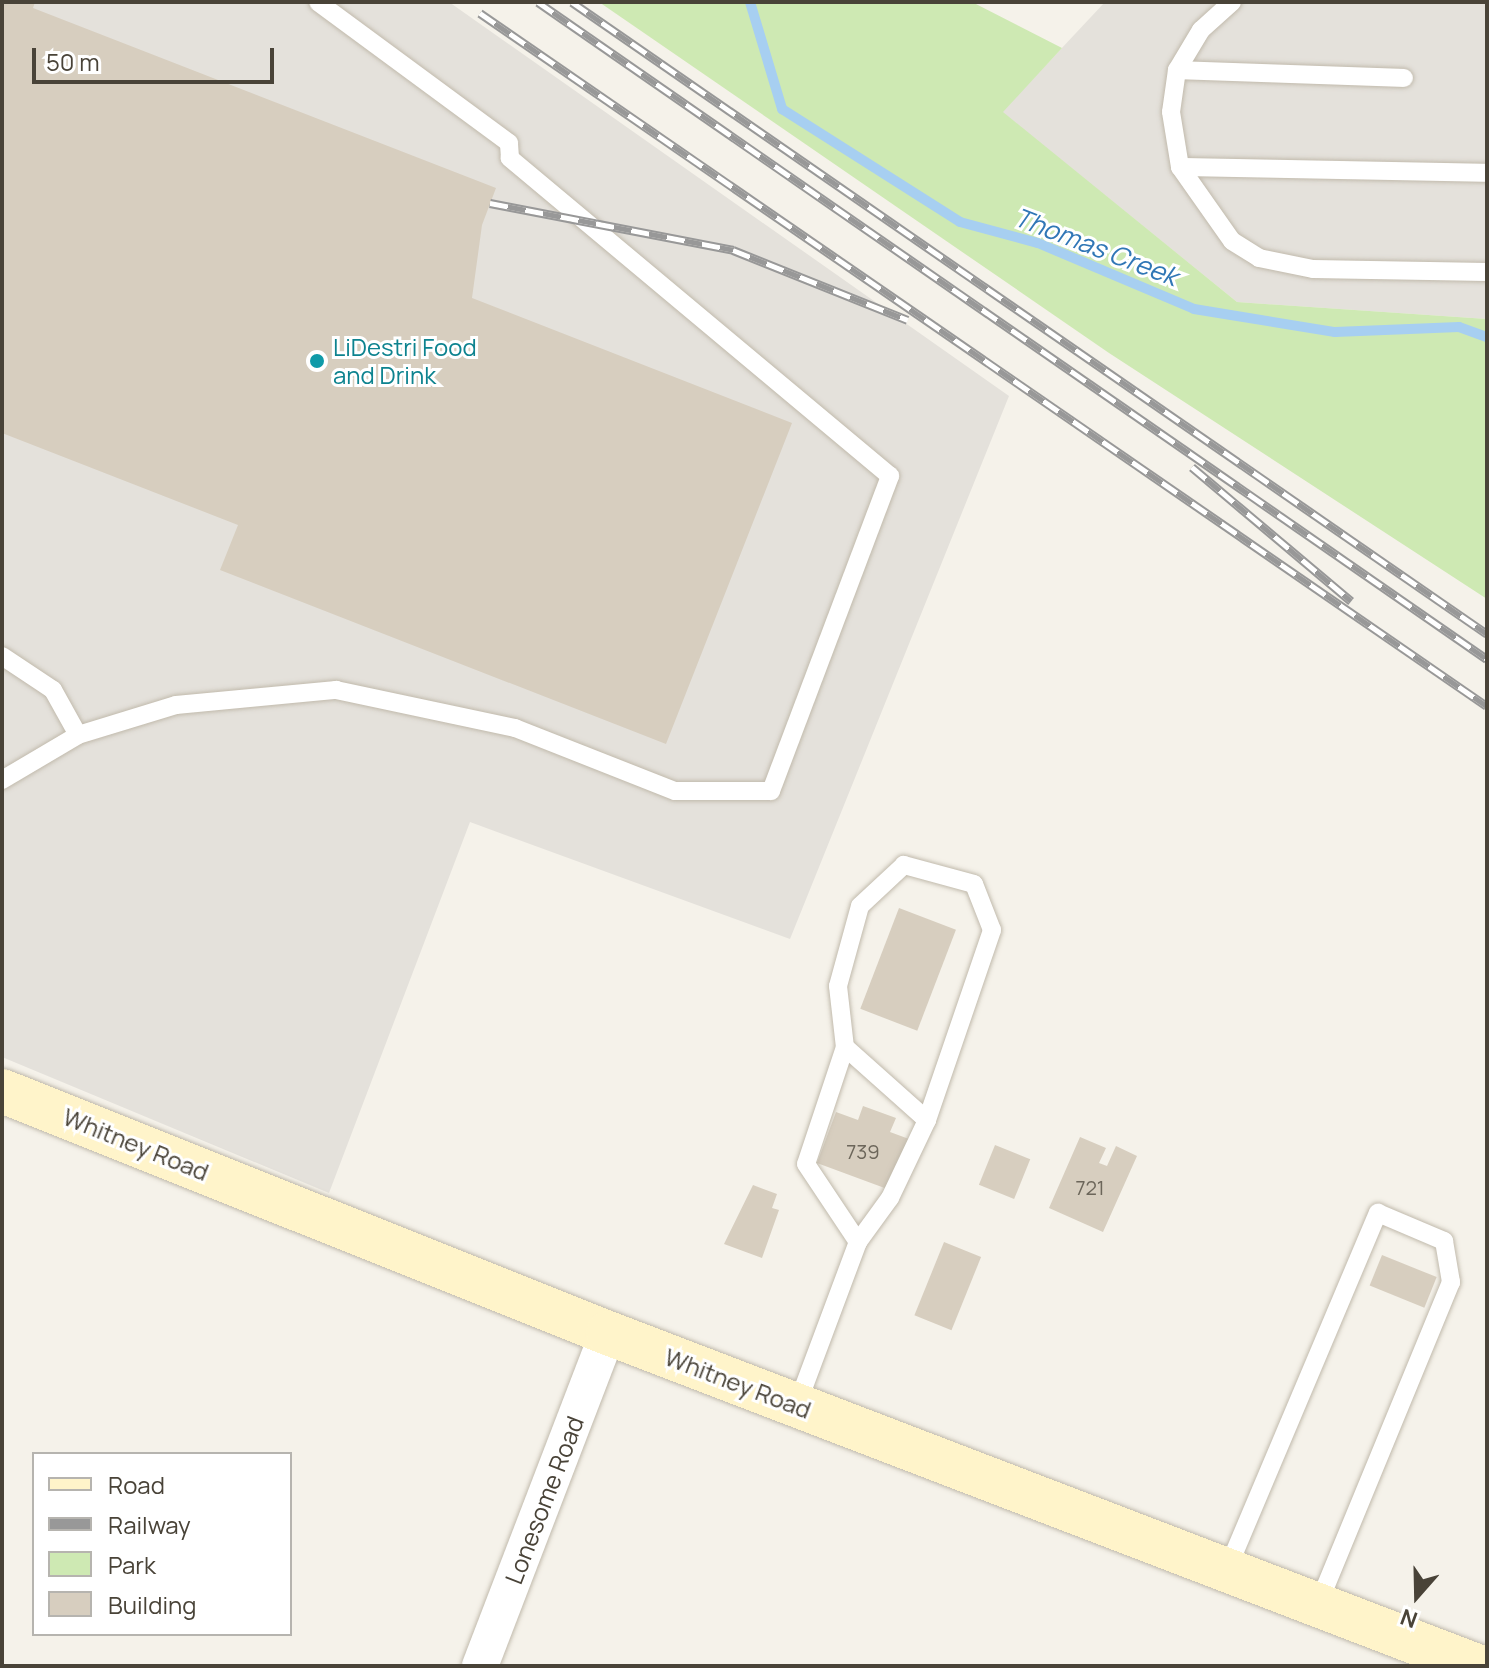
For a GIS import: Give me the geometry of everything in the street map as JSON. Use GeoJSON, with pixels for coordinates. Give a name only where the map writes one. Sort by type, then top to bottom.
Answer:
{"type":"FeatureCollection","features":[{"type":"Feature","properties":{"kind":"main road","name":"Whitney Road"},"geometry":{"type":"LineString","coordinates":[[2,1091],[608,1333],[1477,1666]]}},
{"type":"Feature","properties":{"kind":"street","name":"Lonesome Road"},"geometry":{"type":"LineString","coordinates":[[480,1666],[608,1333]]}},
{"type":"Feature","properties":{"kind":"lane"},"geometry":{"type":"LineString","coordinates":[[2,780],[78,735],[176,705],[336,690],[515,728],[675,791],[771,791],[890,476],[510,158],[509,143],[318,2]]}},
{"type":"Feature","properties":{"kind":"lane"},"geometry":{"type":"LineString","coordinates":[[1232,2],[1201,30],[1177,70],[1171,112],[1180,167],[1201,206],[1259,258],[1313,269],[1487,272]]}},
{"type":"Feature","properties":{"kind":"lane"},"geometry":{"type":"LineString","coordinates":[[1177,70],[1404,78]]}},
{"type":"Feature","properties":{"kind":"lane"},"geometry":{"type":"LineString","coordinates":[[1180,167],[1487,173]]}},
{"type":"Feature","properties":{"kind":"lane"},"geometry":{"type":"LineString","coordinates":[[2,656],[53,690],[78,735]]}},
{"type":"Feature","properties":{"kind":"lane"},"geometry":{"type":"LineString","coordinates":[[797,1405],[858,1242],[890,1198],[927,1120],[992,930],[974,884],[904,865],[860,906],[838,986],[845,1047],[806,1164],[858,1242]]}},
{"type":"Feature","properties":{"kind":"lane"},"geometry":{"type":"LineString","coordinates":[[845,1047],[927,1120]]}},
{"type":"Feature","properties":{"kind":"lane"},"geometry":{"type":"LineString","coordinates":[[1227,1570],[1378,1213],[1444,1241],[1451,1282],[1318,1604]]}},
{"type":"Feature","properties":{"kind":"shaded area"},"geometry":{"type":"Polygon","coordinates":[[[2,2],[449,2],[1009,396],[790,939],[470,822],[329,1193],[2,1057],[2,2]]]}},
{"type":"Feature","properties":{"kind":"shaded area"},"geometry":{"type":"Polygon","coordinates":[[[1105,2],[1487,2],[1487,319],[1237,302],[1002,112],[1105,2]]]}},
{"type":"Feature","properties":{"kind":"green space"},"geometry":{"type":"Polygon","coordinates":[[[599,2],[972,2],[1062,48],[1003,112],[1237,302],[1487,319],[1487,599],[1109,353],[599,2]]]}},
{"type":"Feature","properties":{"kind":"building","name":"LiDestri Food and Drink"},"geometry":{"type":"Polygon","coordinates":[[[2,2],[35,2],[33,8],[496,188],[482,225],[472,298],[792,423],[666,744],[220,570],[238,525],[2,433],[2,2]]]}},
{"type":"Feature","properties":{"kind":"building"},"geometry":{"type":"Polygon","coordinates":[[[899,908],[956,930],[917,1031],[860,1009],[899,908]]]}},
{"type":"Feature","properties":{"kind":"building"},"geometry":{"type":"Polygon","coordinates":[[[863,1106],[896,1118],[890,1132],[909,1139],[890,1190],[817,1163],[836,1112],[858,1120],[863,1106]]]}},
{"type":"Feature","properties":{"kind":"building"},"geometry":{"type":"Polygon","coordinates":[[[1080,1137],[1106,1148],[1099,1163],[1107,1166],[1116,1146],[1137,1156],[1103,1232],[1049,1208],[1080,1137]]]}},
{"type":"Feature","properties":{"kind":"building"},"geometry":{"type":"Polygon","coordinates":[[[995,1145],[1030,1159],[1014,1199],[979,1185],[995,1145]]]}},
{"type":"Feature","properties":{"kind":"building"},"geometry":{"type":"Polygon","coordinates":[[[753,1185],[777,1194],[772,1208],[779,1210],[762,1258],[724,1244],[753,1185]]]}},
{"type":"Feature","properties":{"kind":"building"},"geometry":{"type":"Polygon","coordinates":[[[944,1242],[981,1257],[951,1330],[914,1315],[944,1242]]]}},
{"type":"Feature","properties":{"kind":"building"},"geometry":{"type":"Polygon","coordinates":[[[1382,1255],[1437,1277],[1424,1308],[1370,1286],[1382,1255]]]}},
{"type":"Feature","properties":{"kind":"waterway","name":"Thomas Creek"},"geometry":{"type":"LineString","coordinates":[[750,2],[782,109],[960,222],[1038,243],[1194,309],[1335,332],[1459,327],[1487,337]]}},
{"type":"Feature","properties":{"kind":"railway"},"geometry":{"type":"LineString","coordinates":[[538,2],[1487,659]]}},
{"type":"Feature","properties":{"kind":"railway"},"geometry":{"type":"LineString","coordinates":[[572,2],[1487,634]]}},
{"type":"Feature","properties":{"kind":"railway"},"geometry":{"type":"LineString","coordinates":[[480,13],[1487,706]]}},
{"type":"Feature","properties":{"kind":"railway"},"geometry":{"type":"LineString","coordinates":[[490,203],[733,250],[908,320]]}},
{"type":"Feature","properties":{"kind":"railway"},"geometry":{"type":"LineString","coordinates":[[1192,467],[1351,601]]}},
{"type":"Feature","properties":{"kind":"place","name":"LiDestri Food and Drink"},"geometry":{"type":"Point","coordinates":[317,361]}}]}
